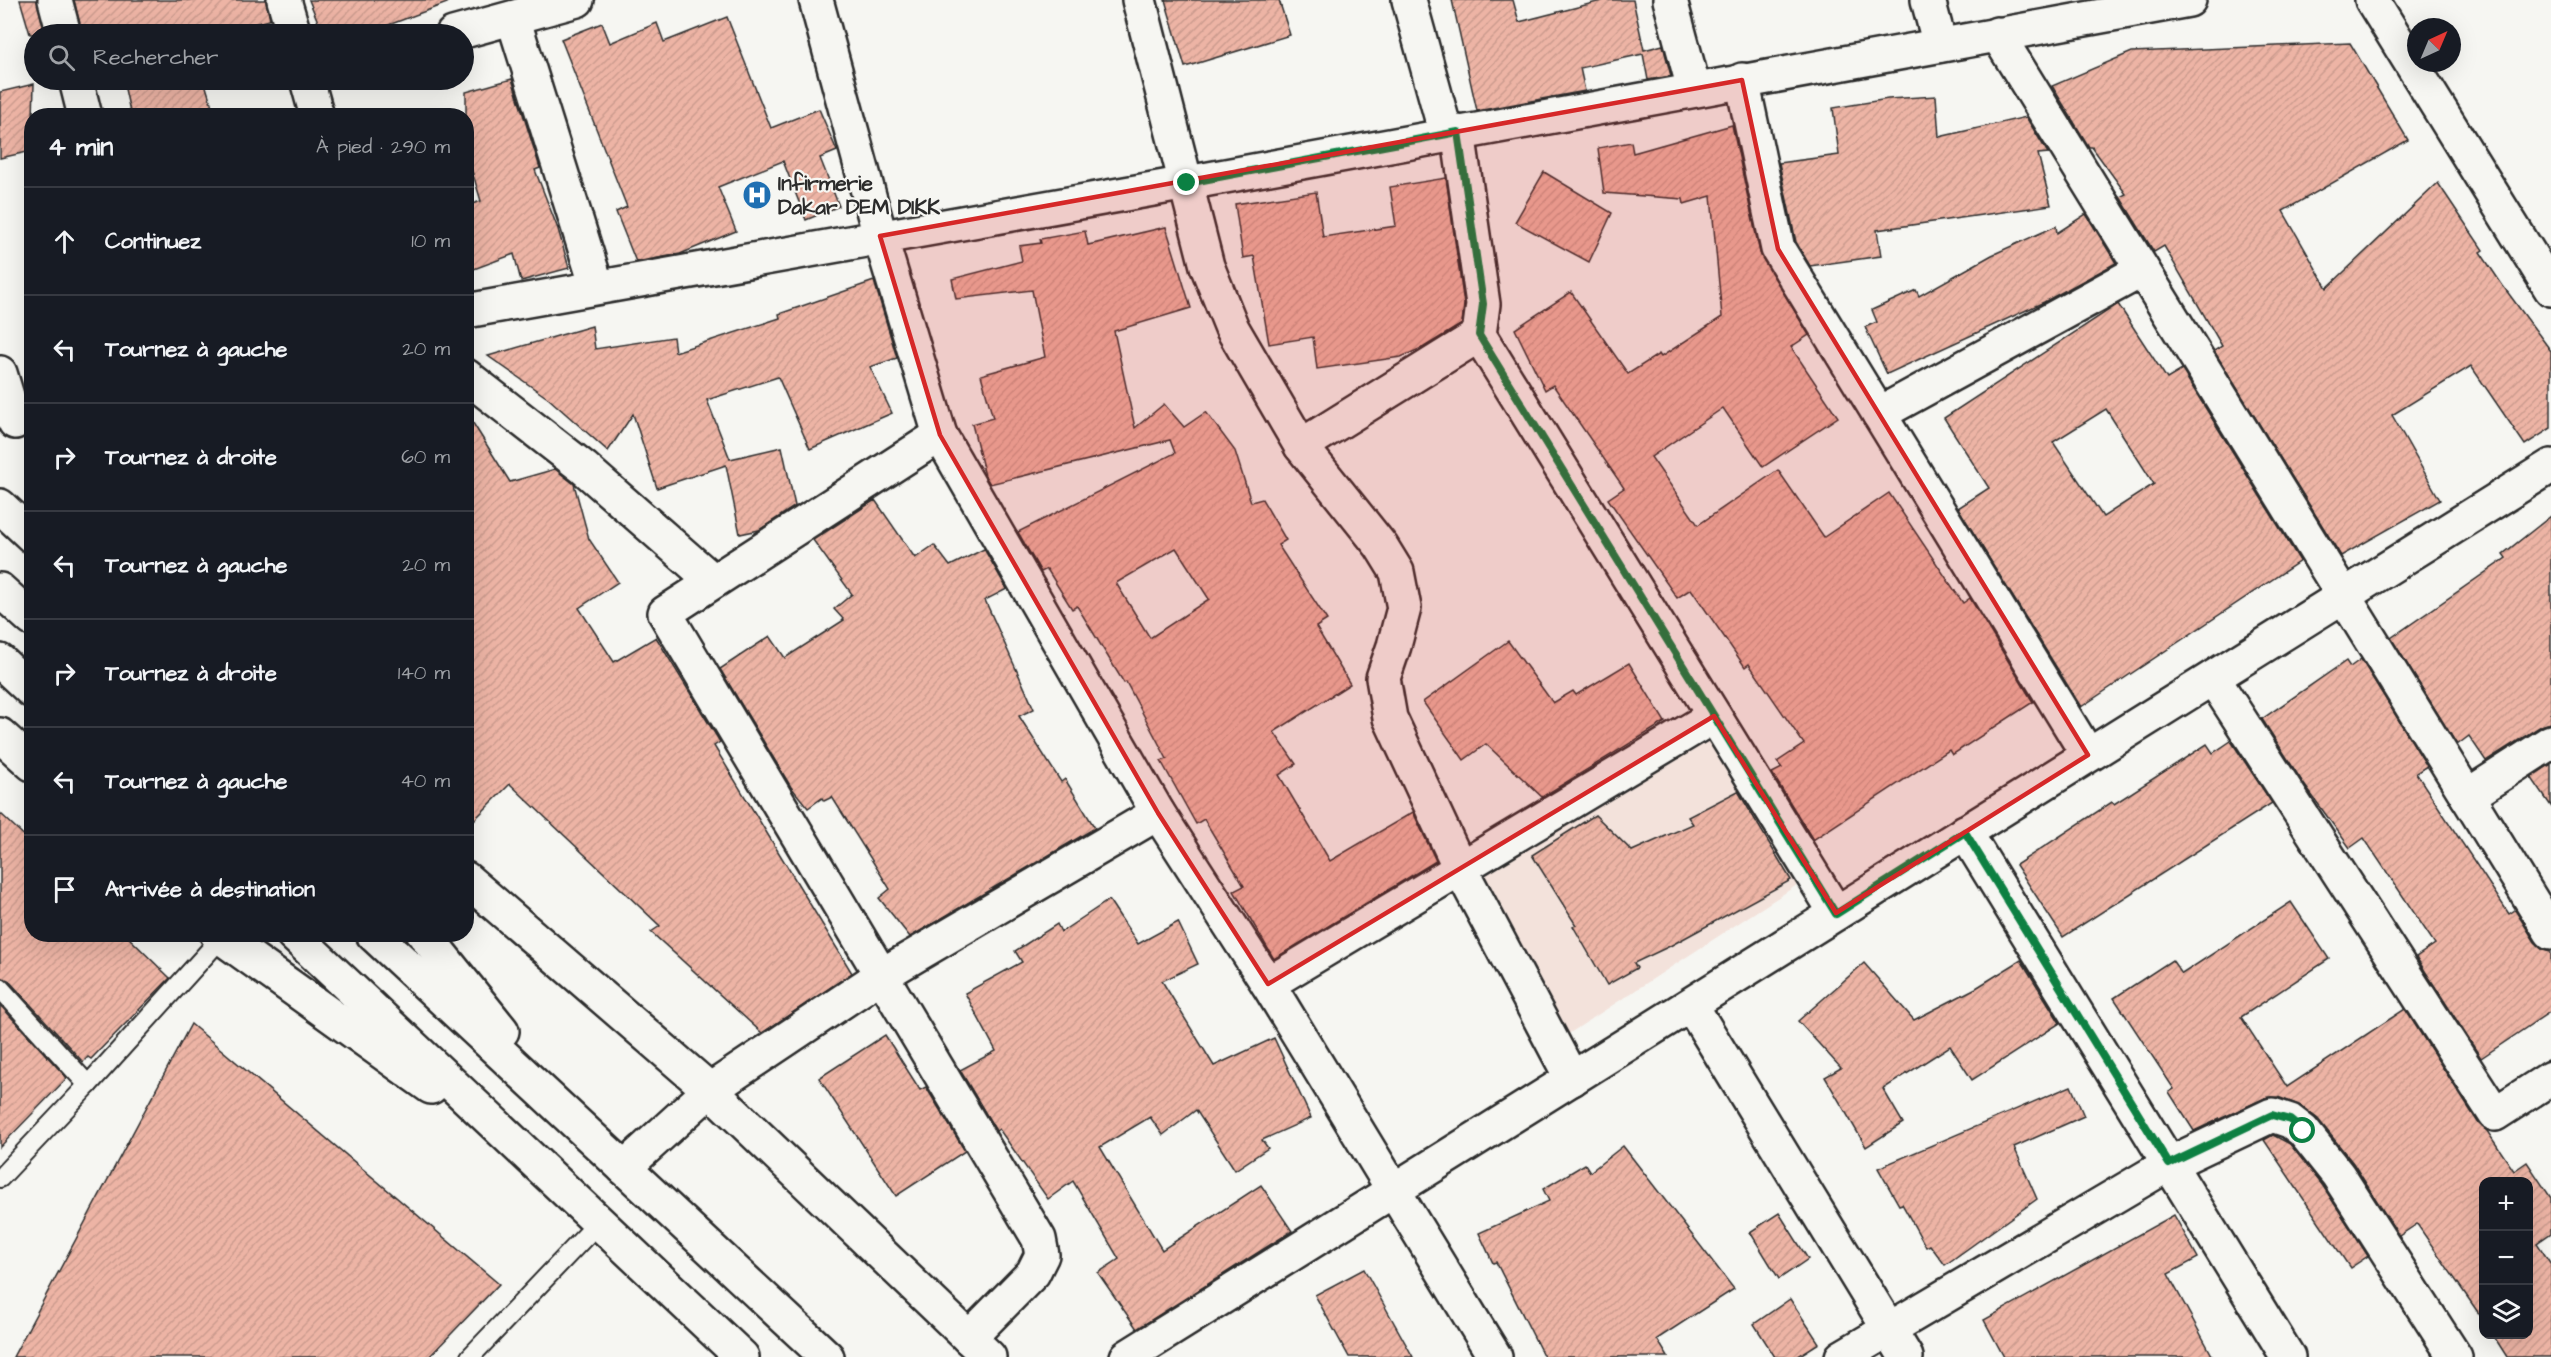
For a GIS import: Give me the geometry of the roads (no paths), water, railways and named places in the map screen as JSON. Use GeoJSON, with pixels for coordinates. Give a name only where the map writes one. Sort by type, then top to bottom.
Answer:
{"type":"FeatureCollection","features":[{"type":"Feature","properties":{"kind":"main road"},"geometry":{"type":"LineString","coordinates":[[55,0],[61,24]]}},
{"type":"Feature","properties":{"kind":"main road"},"geometry":{"type":"LineString","coordinates":[[284,0],[291,24]]}},
{"type":"Feature","properties":{"kind":"main road"},"geometry":{"type":"LineString","coordinates":[[474,28],[577,0]]}},
{"type":"Feature","properties":{"kind":"main road"},"geometry":{"type":"LineString","coordinates":[[816,0],[880,236],[940,435],[1158,813],[1268,984],[1496,1357]]}},
{"type":"Feature","properties":{"kind":"main road"},"geometry":{"type":"LineString","coordinates":[[1138,0],[1207,266],[1232,328],[1301,446],[1381,546],[1397,572],[1404,608],[1383,678],[1390,718],[1460,868],[1572,1079]]}},
{"type":"Feature","properties":{"kind":"main road"},"geometry":{"type":"LineString","coordinates":[[1409,0],[1452,133],[1483,304],[1479,335],[1836,914]]}},
{"type":"Feature","properties":{"kind":"main road"},"geometry":{"type":"LineString","coordinates":[[1670,0],[1694,89]]}},
{"type":"Feature","properties":{"kind":"main road"},"geometry":{"type":"LineString","coordinates":[[1928,0],[1940,45]]}},
{"type":"Feature","properties":{"kind":"main road"},"geometry":{"type":"LineString","coordinates":[[2372,0],[2551,289]]}},
{"type":"Feature","properties":{"kind":"main road"},"geometry":{"type":"LineString","coordinates":[[474,310],[1187,183],[2178,1]]}},
{"type":"Feature","properties":{"kind":"main road"},"geometry":{"type":"LineString","coordinates":[[513,18],[597,287]]}},
{"type":"Feature","properties":{"kind":"main road"},"geometry":{"type":"LineString","coordinates":[[1997,34],[2551,932]]}},
{"type":"Feature","properties":{"kind":"main road"},"geometry":{"type":"LineString","coordinates":[[1742,80],[1778,249],[2088,755]]}},
{"type":"Feature","properties":{"kind":"main road"},"geometry":{"type":"LineString","coordinates":[[78,90],[83,108]]}},
{"type":"Feature","properties":{"kind":"main road"},"geometry":{"type":"LineString","coordinates":[[310,90],[316,108]]}},
{"type":"Feature","properties":{"kind":"main road"},"geometry":{"type":"LineString","coordinates":[[1879,414],[2142,270]]}},
{"type":"Feature","properties":{"kind":"main road"},"geometry":{"type":"LineString","coordinates":[[1301,446],[1479,335]]}},
{"type":"Feature","properties":{"kind":"main road"},"geometry":{"type":"LineString","coordinates":[[0,373],[15,422]]}},
{"type":"Feature","properties":{"kind":"main road"},"geometry":{"type":"LineString","coordinates":[[474,382],[584,468],[713,581]]}},
{"type":"Feature","properties":{"kind":"main road"},"geometry":{"type":"LineString","coordinates":[[474,886],[710,1090],[979,1348],[1033,1273],[1042,1255],[1039,1239],[665,613],[940,435]]}},
{"type":"Feature","properties":{"kind":"main road"},"geometry":{"type":"LineString","coordinates":[[1127,1357],[2551,466]]}},
{"type":"Feature","properties":{"kind":"main road"},"geometry":{"type":"LineString","coordinates":[[0,506],[24,528]]}},
{"type":"Feature","properties":{"kind":"main road"},"geometry":{"type":"LineString","coordinates":[[0,590],[24,612]]}},
{"type":"Feature","properties":{"kind":"main road"},"geometry":{"type":"LineString","coordinates":[[0,661],[24,684]]}},
{"type":"Feature","properties":{"kind":"main road"},"geometry":{"type":"LineString","coordinates":[[2213,678],[2495,1114],[2551,1078]]}},
{"type":"Feature","properties":{"kind":"main road"},"geometry":{"type":"LineString","coordinates":[[1268,984],[1714,716]]}},
{"type":"Feature","properties":{"kind":"main road"},"geometry":{"type":"LineString","coordinates":[[0,735],[24,757]]}},
{"type":"Feature","properties":{"kind":"main road"},"geometry":{"type":"LineString","coordinates":[[2467,796],[2551,742]]}},
{"type":"Feature","properties":{"kind":"main road"},"geometry":{"type":"LineString","coordinates":[[624,1168],[710,1090],[882,975],[1158,813]]}},
{"type":"Feature","properties":{"kind":"main road"},"geometry":{"type":"LineString","coordinates":[[1965,832],[2288,1357]]}},
{"type":"Feature","properties":{"kind":"main road"},"geometry":{"type":"LineString","coordinates":[[227,942],[536,1160]]}},
{"type":"Feature","properties":{"kind":"main road"},"geometry":{"type":"LineString","coordinates":[[302,942],[536,1160],[598,1222],[742,1357]]}},
{"type":"Feature","properties":{"kind":"main road"},"geometry":{"type":"LineString","coordinates":[[382,942],[827,1357]]}},
{"type":"Feature","properties":{"kind":"main road"},"geometry":{"type":"LineString","coordinates":[[430,942],[574,1121]]}},
{"type":"Feature","properties":{"kind":"main road"},"geometry":{"type":"LineString","coordinates":[[1691,1005],[1898,1343]]}},
{"type":"Feature","properties":{"kind":"main road"},"geometry":{"type":"LineString","coordinates":[[1842,1357],[1898,1343],[2169,1164],[2272,1115],[2290,1120],[2303,1131],[2338,1175],[2455,1357]]}},
{"type":"Feature","properties":{"kind":"lane"},"geometry":{"type":"LineString","coordinates":[[0,1178],[88,1085],[214,942]]}},
{"type":"Feature","properties":{"kind":"lane"},"geometry":{"type":"LineString","coordinates":[[0,988],[88,1085]]}},
{"type":"Feature","properties":{"kind":"lane"},"geometry":{"type":"LineString","coordinates":[[470,1357],[598,1222]]}},
{"type":"Feature","properties":{"kind":"place","name":"Infirmerie Dakar DEM DIKK"},"geometry":{"type":"Point","coordinates":[757,195]}}]}
